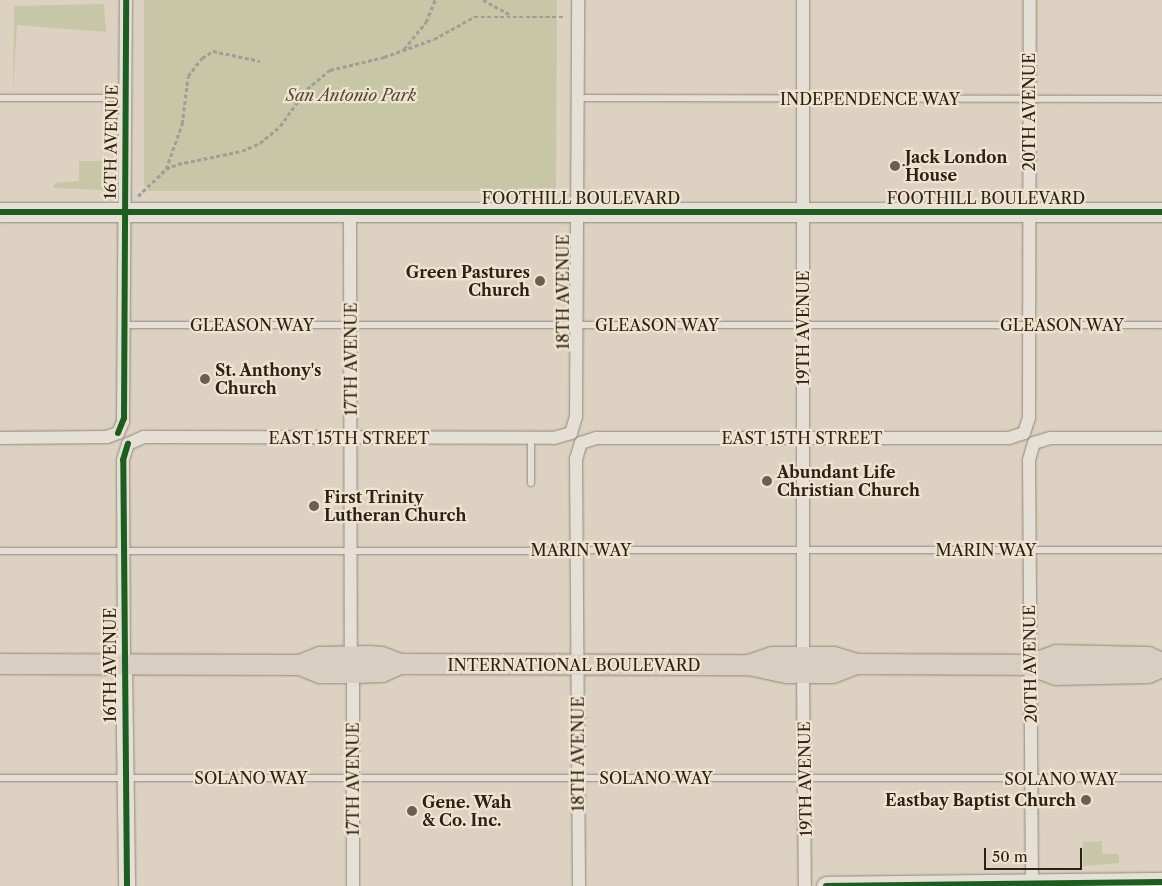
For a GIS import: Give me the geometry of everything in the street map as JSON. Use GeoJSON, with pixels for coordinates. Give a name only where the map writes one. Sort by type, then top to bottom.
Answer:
{"type":"FeatureCollection","features":[{"type":"Feature","properties":{"kind":"main road","name":"FOOTHILL BOULEVARD"},"geometry":{"type":"LineString","coordinates":[[0,212],[1162,212]]}},
{"type":"Feature","properties":{"kind":"main road","name":"INTERNATIONAL BOULEVARD"},"geometry":{"type":"LineString","coordinates":[[0,664],[300,665],[320,657],[352,665],[382,657],[400,664],[748,665],[773,673],[834,656],[857,664],[1030,665],[1065,675],[1148,673],[1162,665]]}},
{"type":"Feature","properties":{"kind":"main road"},"geometry":{"type":"LineString","coordinates":[[826,886],[1162,882]]}},
{"type":"Feature","properties":{"kind":"street","name":"16TH AVENUE"},"geometry":{"type":"LineString","coordinates":[[0,438],[100,438],[118,433],[124,418],[123,212],[127,98],[126,0]]}},
{"type":"Feature","properties":{"kind":"street","name":"18TH AVENUE"},"geometry":{"type":"LineString","coordinates":[[571,433],[576,417],[578,0]]}},
{"type":"Feature","properties":{"kind":"street","name":"19TH AVENUE"},"geometry":{"type":"LineString","coordinates":[[803,0],[802,326],[804,438],[803,665],[806,778],[805,886]]}},
{"type":"Feature","properties":{"kind":"street","name":"20TH AVENUE"},"geometry":{"type":"LineString","coordinates":[[1024,433],[1030,418],[1028,212],[1030,0]]}},
{"type":"Feature","properties":{"kind":"street","name":"17TH AVENUE"},"geometry":{"type":"LineString","coordinates":[[350,212],[353,886]]}},
{"type":"Feature","properties":{"kind":"street","name":"EAST 15TH STREET"},"geometry":{"type":"LineString","coordinates":[[128,444],[144,437],[554,438],[571,433]]}},
{"type":"Feature","properties":{"kind":"street","name":"EAST 15TH STREET"},"geometry":{"type":"LineString","coordinates":[[581,443],[596,438],[1009,438],[1024,433]]}},
{"type":"Feature","properties":{"kind":"street","name":"20TH AVENUE"},"geometry":{"type":"LineString","coordinates":[[1032,885],[1029,460],[1034,443],[1050,438],[1162,438]]}},
{"type":"Feature","properties":{"kind":"street","name":"18TH AVENUE"},"geometry":{"type":"LineString","coordinates":[[579,886],[576,459],[581,443]]}},
{"type":"Feature","properties":{"kind":"street","name":"16TH AVENUE"},"geometry":{"type":"LineString","coordinates":[[127,886],[124,777],[122,460],[128,444]]}},
{"type":"Feature","properties":{"kind":"lane"},"geometry":{"type":"LineString","coordinates":[[0,98],[127,98]]}},
{"type":"Feature","properties":{"kind":"lane","name":"INDEPENDENCE WAY"},"geometry":{"type":"LineString","coordinates":[[577,98],[1162,99]]}},
{"type":"Feature","properties":{"kind":"lane","name":"GLEASON WAY"},"geometry":{"type":"LineString","coordinates":[[123,325],[1162,325]]}},
{"type":"Feature","properties":{"kind":"lane"},"geometry":{"type":"LineString","coordinates":[[531,438],[532,484]]}},
{"type":"Feature","properties":{"kind":"lane","name":"MARIN WAY"},"geometry":{"type":"LineString","coordinates":[[0,551],[1162,550]]}},
{"type":"Feature","properties":{"kind":"lane","name":"SOLANO WAY"},"geometry":{"type":"LineString","coordinates":[[0,778],[1162,778]]}},
{"type":"Feature","properties":{"kind":"path"},"geometry":{"type":"LineString","coordinates":[[403,50],[426,22],[435,0]]}},
{"type":"Feature","properties":{"kind":"path"},"geometry":{"type":"LineString","coordinates":[[483,0],[510,15]]}},
{"type":"Feature","properties":{"kind":"path"},"geometry":{"type":"LineString","coordinates":[[123,212],[166,169],[178,164],[253,147],[280,126],[307,89],[330,70],[403,50],[434,39],[474,18],[510,15],[578,17]]}},
{"type":"Feature","properties":{"kind":"path"},"geometry":{"type":"LineString","coordinates":[[166,169],[182,124],[188,76],[202,58],[213,51],[260,61]]}},
{"type":"Feature","properties":{"kind":"green space","name":"San Antonio Park"},"geometry":{"type":"Polygon","coordinates":[[[144,0],[557,0],[556,191],[148,191],[144,185],[144,0]]]}},
{"type":"Feature","properties":{"kind":"green space"},"geometry":{"type":"Polygon","coordinates":[[[104,4],[106,32],[17,25],[13,92],[14,6],[104,4]]]}},
{"type":"Feature","properties":{"kind":"green space"},"geometry":{"type":"Polygon","coordinates":[[[79,161],[104,161],[104,190],[53,188],[55,183],[79,181],[79,161]]]}},
{"type":"Feature","properties":{"kind":"green space"},"geometry":{"type":"Polygon","coordinates":[[[1102,841],[1102,854],[1119,854],[1119,863],[1083,866],[1083,842],[1102,841]]]}},
{"type":"Feature","properties":{"kind":"cycle path"},"geometry":{"type":"LineString","coordinates":[[118,433],[124,418],[126,0]]}},
{"type":"Feature","properties":{"kind":"cycle path"},"geometry":{"type":"LineString","coordinates":[[0,212],[1162,212]]}},
{"type":"Feature","properties":{"kind":"cycle path"},"geometry":{"type":"LineString","coordinates":[[127,886],[123,460],[128,444]]}},
{"type":"Feature","properties":{"kind":"cycle path"},"geometry":{"type":"LineString","coordinates":[[826,886],[1162,882]]}},
{"type":"Feature","properties":{"kind":"place","name":"Jack London House"},"geometry":{"type":"Point","coordinates":[895,166]}},
{"type":"Feature","properties":{"kind":"place","name":"Green Pastures Church"},"geometry":{"type":"Point","coordinates":[540,281]}},
{"type":"Feature","properties":{"kind":"place","name":"St. Anthony's Church"},"geometry":{"type":"Point","coordinates":[205,379]}},
{"type":"Feature","properties":{"kind":"place","name":"Abundant Life Christian Church"},"geometry":{"type":"Point","coordinates":[767,481]}},
{"type":"Feature","properties":{"kind":"place","name":"First Trinity Lutheran Church"},"geometry":{"type":"Point","coordinates":[314,506]}},
{"type":"Feature","properties":{"kind":"place","name":"Eastbay Baptist Church"},"geometry":{"type":"Point","coordinates":[1086,800]}},
{"type":"Feature","properties":{"kind":"place","name":"Gene. Wah & Co. Inc."},"geometry":{"type":"Point","coordinates":[412,811]}}]}
